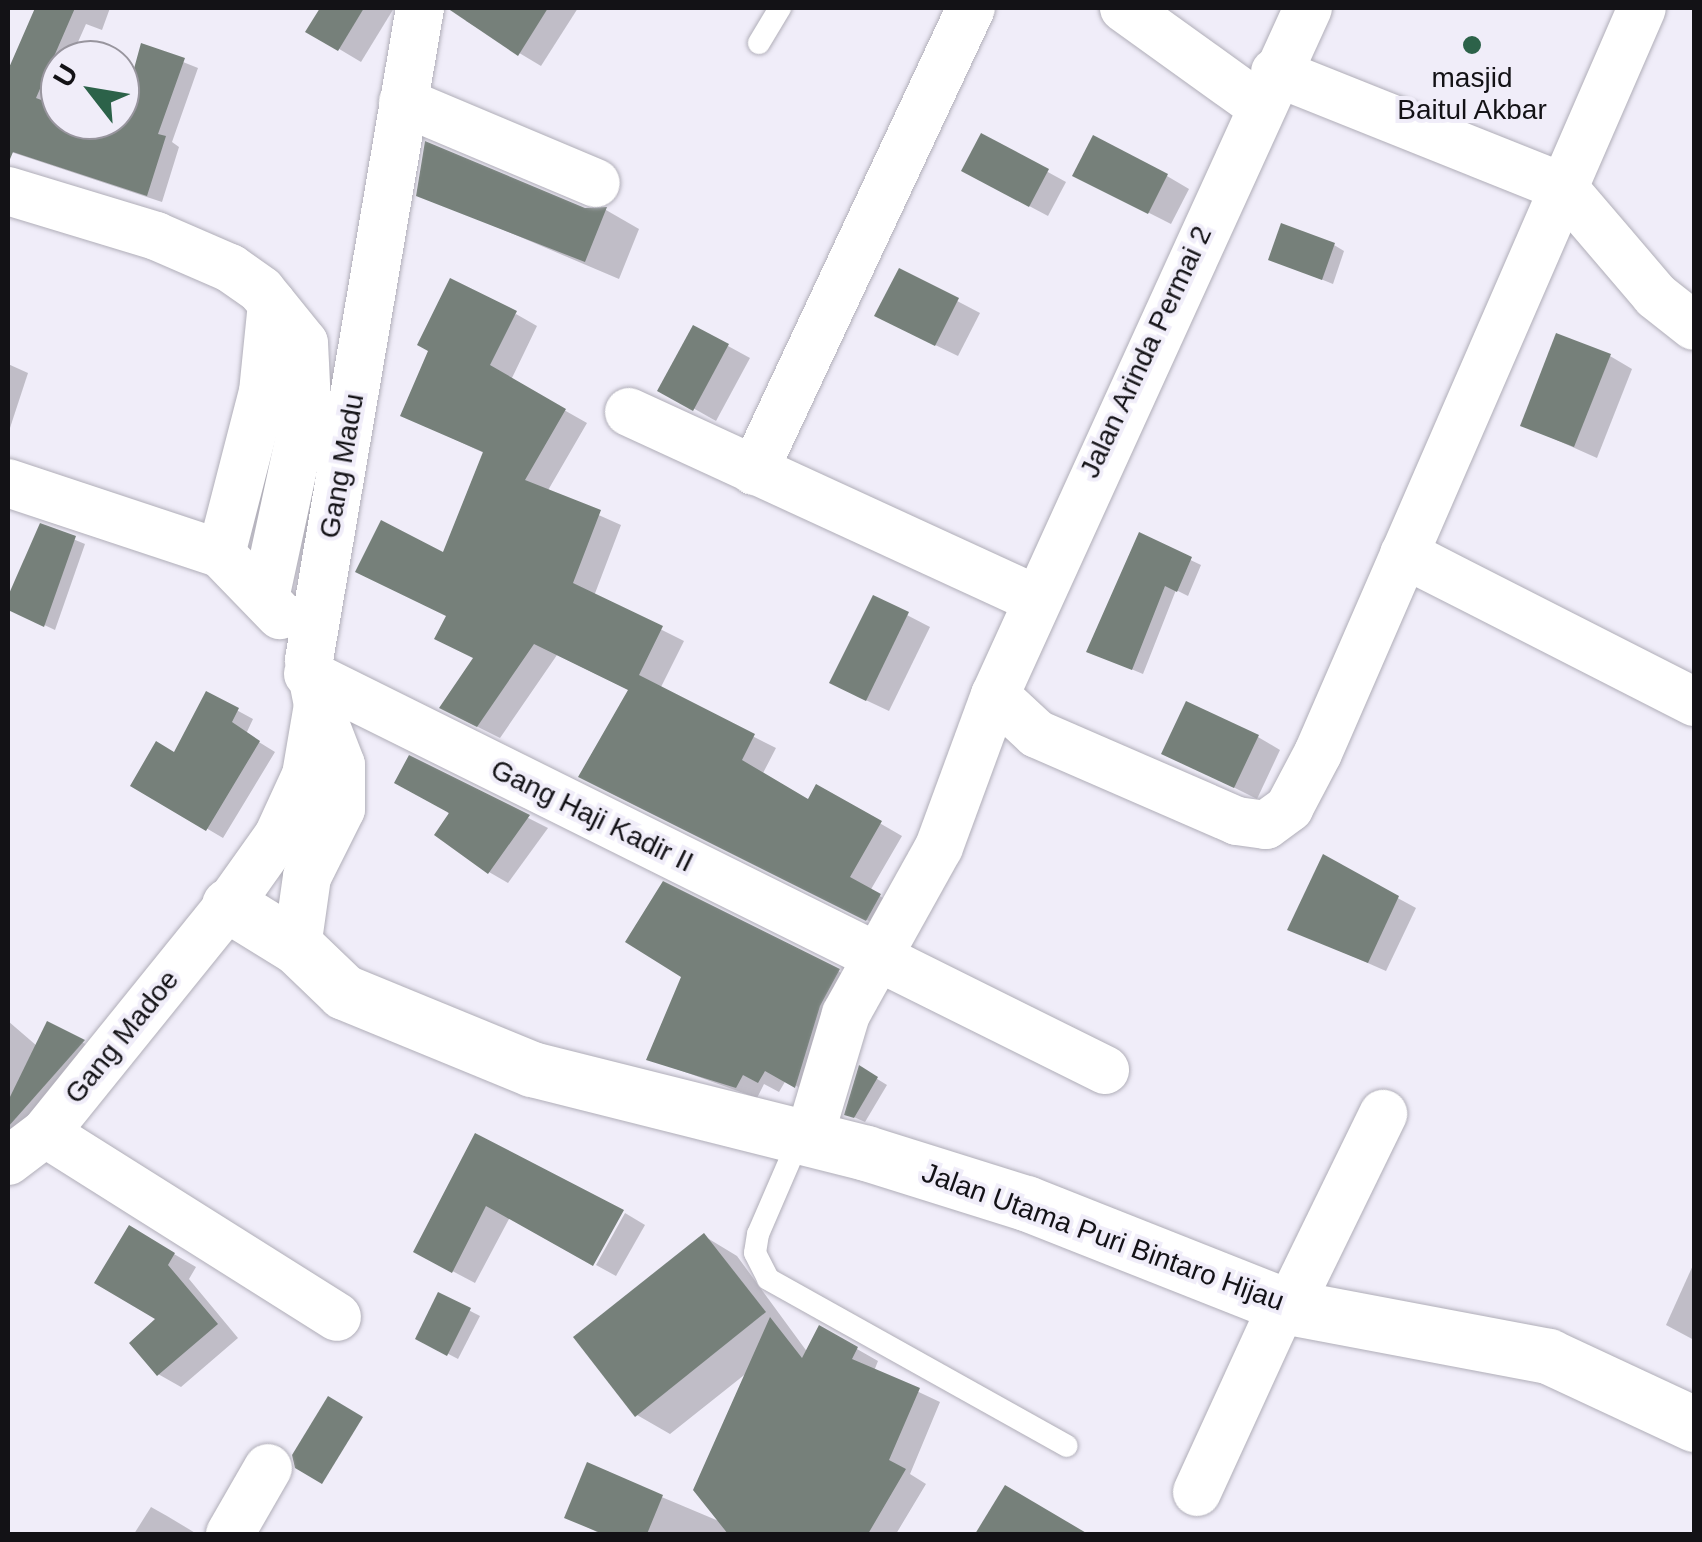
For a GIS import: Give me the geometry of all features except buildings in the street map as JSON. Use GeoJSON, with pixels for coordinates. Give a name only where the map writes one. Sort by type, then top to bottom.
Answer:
{"type":"FeatureCollection","features":[{"type":"Feature","properties":{"kind":"street","name":"Gang Madu"},"geometry":{"type":"LineString","coordinates":[[229,905],[278,836],[306,775],[312,680],[420,8]]}},
{"type":"Feature","properties":{"kind":"street"},"geometry":{"type":"LineString","coordinates":[[754,471],[968,8]]}},
{"type":"Feature","properties":{"kind":"street"},"geometry":{"type":"LineString","coordinates":[[1124,8],[1267,88],[1564,187],[1656,296],[1694,326]]}},
{"type":"Feature","properties":{"kind":"street","name":"Jalan Arinda Permai 2"},"geometry":{"type":"LineString","coordinates":[[804,1137],[846,1014],[944,834],[1034,598],[1267,88],[1308,8]]}},
{"type":"Feature","properties":{"kind":"street"},"geometry":{"type":"LineString","coordinates":[[995,696],[1037,734],[1237,821],[1266,826],[1290,808],[1642,8]]}},
{"type":"Feature","properties":{"kind":"street"},"geometry":{"type":"LineString","coordinates":[[403,102],[596,183]]}},
{"type":"Feature","properties":{"kind":"street"},"geometry":{"type":"LineString","coordinates":[[8,191],[182,246],[230,268],[272,302],[304,343],[310,374],[266,594]]}},
{"type":"Feature","properties":{"kind":"street"},"geometry":{"type":"LineString","coordinates":[[221,554],[263,392],[272,302]]}},
{"type":"Feature","properties":{"kind":"street"},"geometry":{"type":"LineString","coordinates":[[629,412],[1034,598]]}},
{"type":"Feature","properties":{"kind":"street"},"geometry":{"type":"LineString","coordinates":[[8,483],[221,554],[266,594],[312,680],[341,765],[341,809],[307,877],[298,947]]}},
{"type":"Feature","properties":{"kind":"street"},"geometry":{"type":"LineString","coordinates":[[1404,554],[1694,702]]}},
{"type":"Feature","properties":{"kind":"street","name":"Gang Haji Kadir II"},"geometry":{"type":"LineString","coordinates":[[312,680],[1105,1070]]}},
{"type":"Feature","properties":{"kind":"street","name":"Jalan Utama Puri Bintaro Hijau"},"geometry":{"type":"LineString","coordinates":[[229,905],[298,947],[344,992],[532,1069],[804,1137],[1026,1203],[1286,1305],[1548,1356],[1694,1424]]}},
{"type":"Feature","properties":{"kind":"street","name":"Gang Madoe"},"geometry":{"type":"LineString","coordinates":[[8,1161],[45,1133],[229,905]]}},
{"type":"Feature","properties":{"kind":"street"},"geometry":{"type":"LineString","coordinates":[[1198,1492],[1286,1305],[1383,1114]]}},
{"type":"Feature","properties":{"kind":"street"},"geometry":{"type":"LineString","coordinates":[[45,1133],[337,1317]]}},
{"type":"Feature","properties":{"kind":"street"},"geometry":{"type":"LineString","coordinates":[[230,1534],[268,1468]]}},
{"type":"Feature","properties":{"kind":"lane"},"geometry":{"type":"LineString","coordinates":[[758,43],[780,8]]}},
{"type":"Feature","properties":{"kind":"lane"},"geometry":{"type":"LineString","coordinates":[[804,1137],[758,1234],[755,1253],[768,1280],[1068,1446]]}},
{"type":"Feature","properties":{"kind":"place","name":"masjid Baitul Akbar"},"geometry":{"type":"Point","coordinates":[1472,45]}}]}
